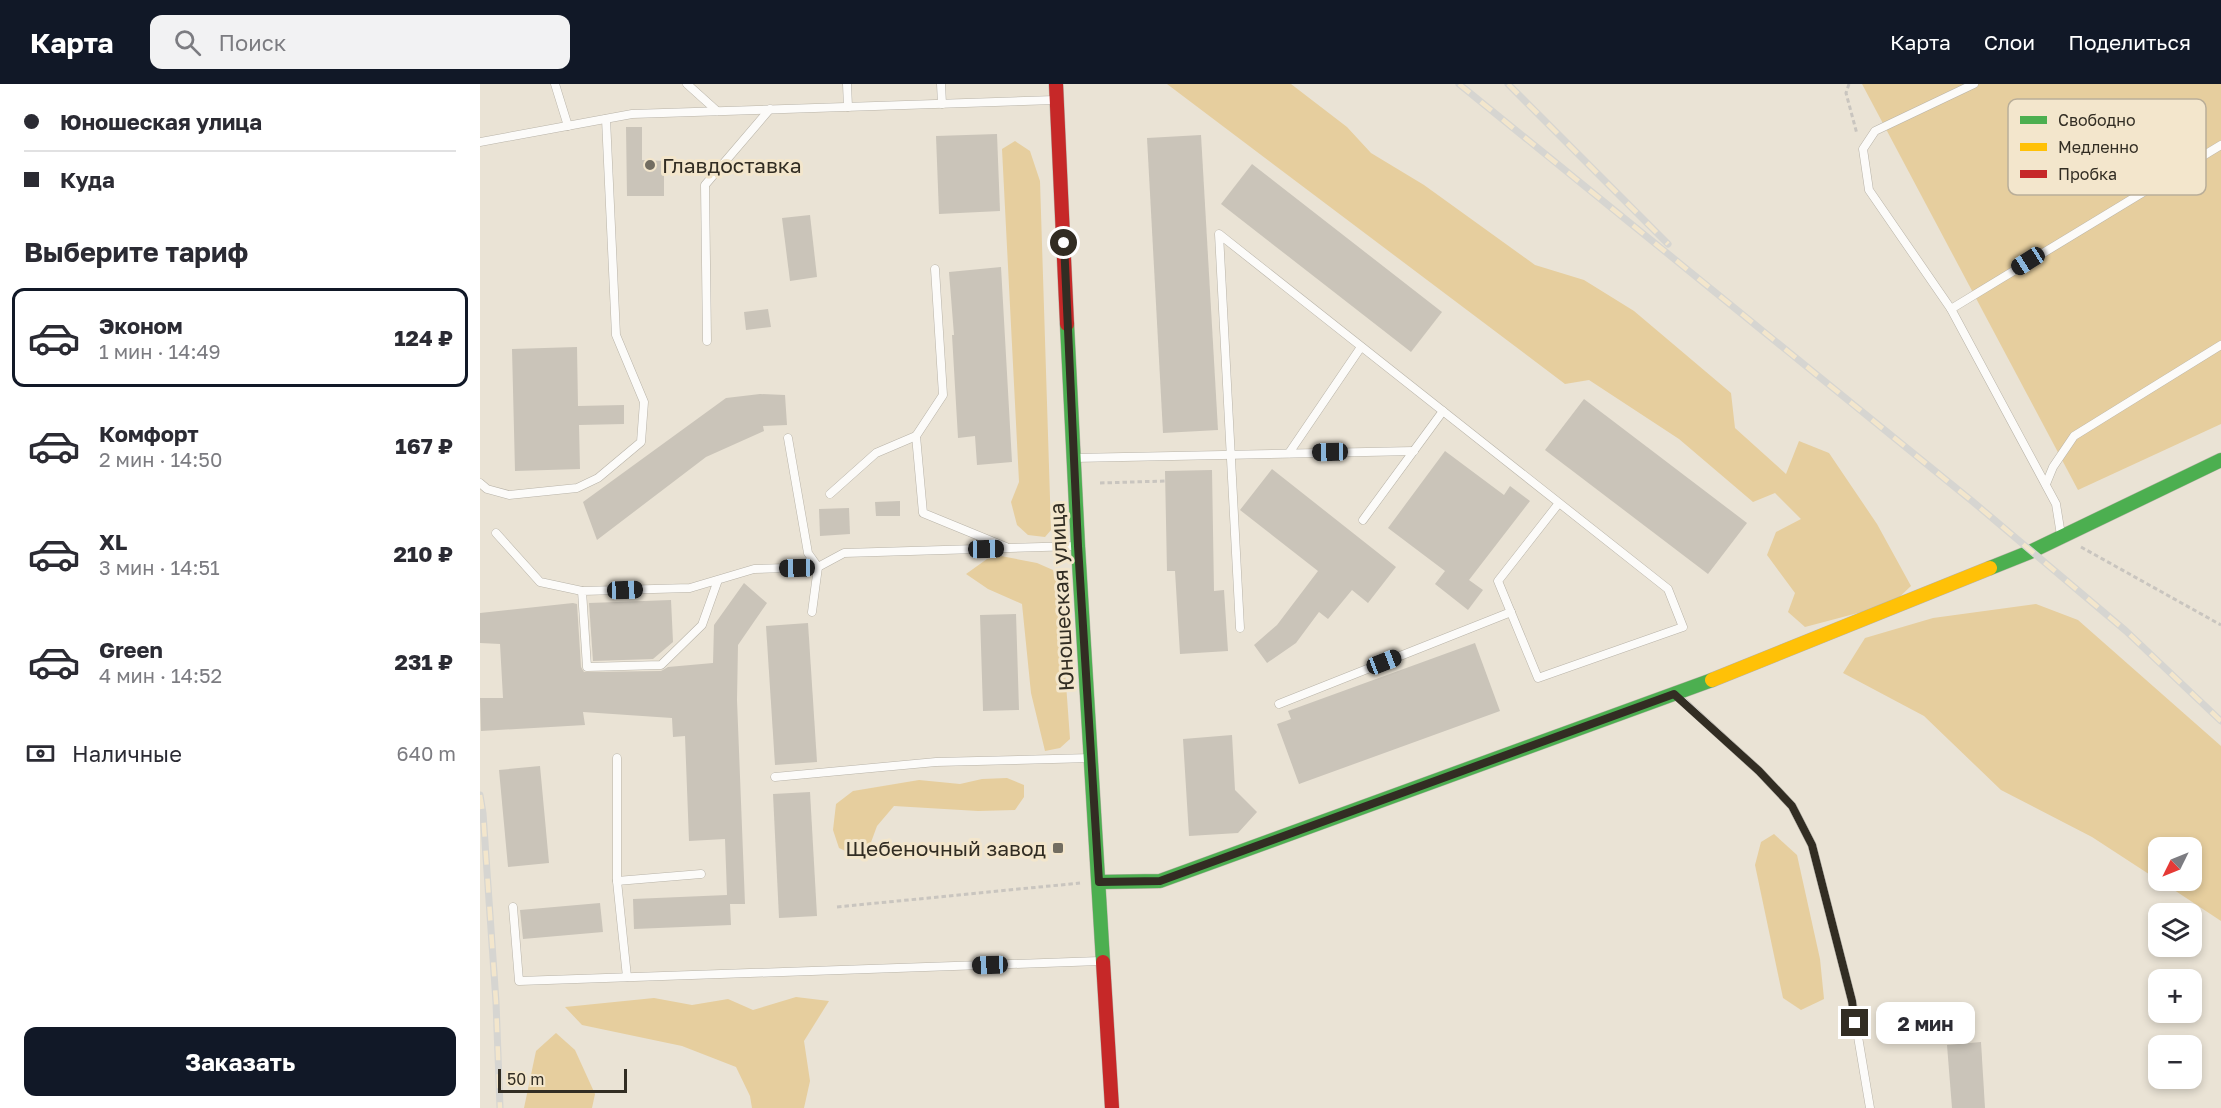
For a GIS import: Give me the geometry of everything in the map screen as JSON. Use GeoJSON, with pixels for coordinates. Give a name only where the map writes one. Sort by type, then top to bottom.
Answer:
{"type":"FeatureCollection","features":[{"type":"Feature","properties":{"kind":"street","name":"Юношеская улица"},"geometry":{"type":"LineString","coordinates":[[1056,84],[1078,546],[1112,1108]]}},
{"type":"Feature","properties":{"kind":"street"},"geometry":{"type":"LineString","coordinates":[[1099,882],[1160,881],[1736,671],[2019,556],[2221,460]]}},
{"type":"Feature","properties":{"kind":"lane"},"geometry":{"type":"LineString","coordinates":[[555,84],[568,126]]}},
{"type":"Feature","properties":{"kind":"lane"},"geometry":{"type":"LineString","coordinates":[[687,84],[717,111]]}},
{"type":"Feature","properties":{"kind":"lane"},"geometry":{"type":"LineString","coordinates":[[848,84],[848,107]]}},
{"type":"Feature","properties":{"kind":"lane"},"geometry":{"type":"LineString","coordinates":[[941,84],[942,104]]}},
{"type":"Feature","properties":{"kind":"lane"},"geometry":{"type":"LineString","coordinates":[[1974,84],[1875,131],[1863,149],[1869,190],[1951,309],[2056,504],[2061,535]]}},
{"type":"Feature","properties":{"kind":"lane"},"geometry":{"type":"LineString","coordinates":[[480,142],[632,114],[1057,100]]}},
{"type":"Feature","properties":{"kind":"lane"},"geometry":{"type":"LineString","coordinates":[[707,341],[705,184],[770,109]]}},
{"type":"Feature","properties":{"kind":"lane"},"geometry":{"type":"LineString","coordinates":[[480,483],[487,489],[509,495],[576,488],[598,478],[641,442],[644,402],[616,335],[606,119]]}},
{"type":"Feature","properties":{"kind":"lane"},"geometry":{"type":"LineString","coordinates":[[2206,154],[2221,145]]}},
{"type":"Feature","properties":{"kind":"lane"},"geometry":{"type":"LineString","coordinates":[[1951,309],[2139,195]]}},
{"type":"Feature","properties":{"kind":"lane"},"geometry":{"type":"LineString","coordinates":[[1240,628],[1219,234],[1668,589],[1683,627],[1538,678],[1498,581],[1559,504]]}},
{"type":"Feature","properties":{"kind":"lane"},"geometry":{"type":"LineString","coordinates":[[830,494],[876,453],[916,436],[943,395],[935,269]]}},
{"type":"Feature","properties":{"kind":"lane"},"geometry":{"type":"LineString","coordinates":[[2046,484],[2074,436],[2221,345]]}},
{"type":"Feature","properties":{"kind":"lane"},"geometry":{"type":"LineString","coordinates":[[1289,453],[1361,347]]}},
{"type":"Feature","properties":{"kind":"lane"},"geometry":{"type":"LineString","coordinates":[[1363,520],[1443,411]]}},
{"type":"Feature","properties":{"kind":"lane"},"geometry":{"type":"LineString","coordinates":[[916,436],[923,513],[1010,548]]}},
{"type":"Feature","properties":{"kind":"lane"},"geometry":{"type":"LineString","coordinates":[[788,438],[808,554],[818,567],[812,612]]}},
{"type":"Feature","properties":{"kind":"lane"},"geometry":{"type":"LineString","coordinates":[[1074,458],[1414,451]]}},
{"type":"Feature","properties":{"kind":"lane"},"geometry":{"type":"LineString","coordinates":[[496,533],[540,582],[582,591],[690,588],[754,568],[818,567],[844,553],[1078,546]]}},
{"type":"Feature","properties":{"kind":"lane"},"geometry":{"type":"LineString","coordinates":[[582,591],[587,667],[661,665],[702,625],[718,580]]}},
{"type":"Feature","properties":{"kind":"lane"},"geometry":{"type":"LineString","coordinates":[[1279,704],[1510,612]]}},
{"type":"Feature","properties":{"kind":"lane"},"geometry":{"type":"LineString","coordinates":[[1674,694],[1759,771],[1792,806],[1812,845],[1852,1001],[1870,1108]]}},
{"type":"Feature","properties":{"kind":"lane"},"geometry":{"type":"LineString","coordinates":[[617,758],[617,881],[627,976]]}},
{"type":"Feature","properties":{"kind":"lane"},"geometry":{"type":"LineString","coordinates":[[775,777],[936,762],[1091,758]]}},
{"type":"Feature","properties":{"kind":"lane"},"geometry":{"type":"LineString","coordinates":[[617,881],[702,874]]}},
{"type":"Feature","properties":{"kind":"lane"},"geometry":{"type":"LineString","coordinates":[[513,907],[519,981],[1103,961]]}},
{"type":"Feature","properties":{"kind":"path"},"geometry":{"type":"LineString","coordinates":[[1849,84],[1846,93],[1863,149]]}},
{"type":"Feature","properties":{"kind":"path"},"geometry":{"type":"LineString","coordinates":[[1100,483],[1165,481]]}},
{"type":"Feature","properties":{"kind":"path"},"geometry":{"type":"LineString","coordinates":[[2061,535],[2221,625]]}},
{"type":"Feature","properties":{"kind":"path"},"geometry":{"type":"LineString","coordinates":[[837,907],[1099,882]]}},
{"type":"Feature","properties":{"kind":"shaded area"},"geometry":{"type":"Polygon","coordinates":[[[1167,84],[1291,84],[1347,127],[1371,153],[1424,185],[1535,265],[1584,280],[1634,311],[1731,393],[1735,428],[1786,474],[1799,441],[1829,453],[1877,524],[1911,586],[1892,604],[1805,627],[1788,612],[1795,593],[1767,555],[1776,532],[1801,519],[1775,493],[1753,502],[1679,439],[1589,380],[1565,384],[1167,84]]]}},
{"type":"Feature","properties":{"kind":"shaded area"},"geometry":{"type":"Polygon","coordinates":[[[1862,84],[2221,84],[2221,424],[2078,490],[1862,84]]]}},
{"type":"Feature","properties":{"kind":"shaded area"},"geometry":{"type":"Polygon","coordinates":[[[1015,141],[1030,151],[1040,181],[1051,530],[1045,537],[1028,535],[1017,525],[1011,502],[1019,482],[1002,149],[1015,141]]]}},
{"type":"Feature","properties":{"kind":"shaded area"},"geometry":{"type":"Polygon","coordinates":[[[1001,556],[1037,563],[1053,570],[1059,586],[1070,739],[1060,748],[1045,751],[1031,693],[1022,604],[988,589],[966,574],[987,559],[1001,556]]]}},
{"type":"Feature","properties":{"kind":"shaded area"},"geometry":{"type":"Polygon","coordinates":[[[2036,604],[2078,620],[2221,746],[2221,921],[2202,908],[2202,903],[2194,903],[2176,891],[2202,891],[2202,837],[2148,837],[2148,873],[2092,837],[2001,790],[1924,716],[1843,673],[1865,638],[1933,618],[2036,604]]]}},
{"type":"Feature","properties":{"kind":"shaded area"},"geometry":{"type":"Polygon","coordinates":[[[1007,778],[1024,785],[1024,797],[1015,810],[978,811],[894,806],[877,826],[870,845],[856,856],[839,848],[833,830],[836,804],[853,791],[919,780],[960,784],[982,779],[1007,778]]]}},
{"type":"Feature","properties":{"kind":"shaded area"},"geometry":{"type":"Polygon","coordinates":[[[1774,834],[1797,855],[1820,959],[1824,999],[1801,1010],[1783,998],[1755,865],[1761,842],[1774,834]]]}},
{"type":"Feature","properties":{"kind":"shaded area"},"geometry":{"type":"Polygon","coordinates":[[[796,997],[829,1001],[804,1041],[810,1081],[804,1108],[752,1108],[750,1096],[736,1067],[682,1046],[582,1025],[565,1007],[654,998],[692,1005],[728,999],[753,1010],[796,997]]]}},
{"type":"Feature","properties":{"kind":"shaded area"},"geometry":{"type":"Polygon","coordinates":[[[556,1033],[575,1050],[595,1094],[592,1108],[524,1108],[536,1051],[556,1033]]]}},
{"type":"Feature","properties":{"kind":"building"},"geometry":{"type":"Polygon","coordinates":[[[626,127],[642,127],[642,160],[664,161],[664,196],[627,196],[626,127]]]}},
{"type":"Feature","properties":{"kind":"building"},"geometry":{"type":"Polygon","coordinates":[[[997,134],[1000,211],[939,214],[936,136],[997,134]]]}},
{"type":"Feature","properties":{"kind":"building"},"geometry":{"type":"Polygon","coordinates":[[[1201,135],[1218,430],[1163,433],[1147,138],[1201,135]]]}},
{"type":"Feature","properties":{"kind":"building"},"geometry":{"type":"Polygon","coordinates":[[[1252,164],[1442,312],[1411,352],[1221,204],[1252,164]]]}},
{"type":"Feature","properties":{"kind":"building"},"geometry":{"type":"Polygon","coordinates":[[[810,215],[817,277],[790,281],[782,218],[810,215]]]}},
{"type":"Feature","properties":{"kind":"building"},"geometry":{"type":"Polygon","coordinates":[[[1001,267],[1012,462],[977,465],[975,436],[958,438],[949,272],[1001,267]]]}},
{"type":"Feature","properties":{"kind":"building"},"geometry":{"type":"Polygon","coordinates":[[[768,309],[771,327],[746,330],[744,312],[768,309]]]}},
{"type":"Feature","properties":{"kind":"building"},"geometry":{"type":"Polygon","coordinates":[[[577,347],[578,406],[624,405],[624,424],[579,425],[580,469],[515,471],[512,349],[577,347]]]}},
{"type":"Feature","properties":{"kind":"building"},"geometry":{"type":"Polygon","coordinates":[[[760,394],[785,395],[787,425],[763,426],[764,431],[706,457],[597,540],[583,502],[726,398],[760,394]]]}},
{"type":"Feature","properties":{"kind":"building"},"geometry":{"type":"Polygon","coordinates":[[[1584,399],[1747,523],[1708,574],[1545,450],[1584,399]]]}},
{"type":"Feature","properties":{"kind":"building"},"geometry":{"type":"Polygon","coordinates":[[[1445,451],[1504,495],[1510,486],[1530,501],[1469,580],[1483,590],[1468,610],[1435,584],[1445,571],[1388,528],[1445,451]]]}},
{"type":"Feature","properties":{"kind":"building"},"geometry":{"type":"Polygon","coordinates":[[[1272,469],[1396,567],[1368,603],[1352,590],[1328,619],[1319,612],[1296,643],[1267,663],[1254,645],[1277,625],[1318,571],[1240,510],[1272,469]]]}},
{"type":"Feature","properties":{"kind":"building"},"geometry":{"type":"Polygon","coordinates":[[[1212,470],[1214,591],[1224,590],[1228,651],[1180,654],[1175,571],[1167,571],[1165,471],[1212,470]]]}},
{"type":"Feature","properties":{"kind":"building"},"geometry":{"type":"Polygon","coordinates":[[[900,501],[900,516],[876,516],[875,502],[900,501]]]}},
{"type":"Feature","properties":{"kind":"building"},"geometry":{"type":"Polygon","coordinates":[[[849,508],[850,534],[820,536],[819,509],[849,508]]]}},
{"type":"Feature","properties":{"kind":"building"},"geometry":{"type":"Polygon","coordinates":[[[744,583],[767,603],[738,645],[737,700],[745,904],[730,904],[731,925],[634,929],[633,899],[727,895],[725,839],[689,841],[685,736],[673,737],[672,718],[583,712],[585,725],[481,731],[480,698],[503,698],[500,644],[480,643],[480,613],[577,604],[581,667],[584,672],[661,671],[668,667],[713,663],[714,625],[744,583]]]}},
{"type":"Feature","properties":{"kind":"building"},"geometry":{"type":"Polygon","coordinates":[[[671,600],[673,642],[653,659],[593,661],[589,603],[671,600]]]}},
{"type":"Feature","properties":{"kind":"building"},"geometry":{"type":"Polygon","coordinates":[[[1016,614],[1019,710],[983,711],[980,615],[1016,614]]]}},
{"type":"Feature","properties":{"kind":"building"},"geometry":{"type":"Polygon","coordinates":[[[808,623],[817,762],[775,765],[766,626],[808,623]]]}},
{"type":"Feature","properties":{"kind":"building"},"geometry":{"type":"Polygon","coordinates":[[[1475,643],[1500,711],[1299,784],[1277,724],[1291,719],[1288,711],[1475,643]]]}},
{"type":"Feature","properties":{"kind":"building"},"geometry":{"type":"Polygon","coordinates":[[[1232,735],[1235,790],[1257,812],[1238,833],[1189,836],[1183,739],[1232,735]]]}},
{"type":"Feature","properties":{"kind":"building"},"geometry":{"type":"Polygon","coordinates":[[[540,766],[549,863],[508,867],[499,770],[540,766]]]}},
{"type":"Feature","properties":{"kind":"building"},"geometry":{"type":"Polygon","coordinates":[[[810,792],[817,916],[779,918],[773,794],[810,792]]]}},
{"type":"Feature","properties":{"kind":"building"},"geometry":{"type":"Polygon","coordinates":[[[600,903],[603,932],[523,939],[520,910],[600,903]]]}},
{"type":"Feature","properties":{"kind":"building"},"geometry":{"type":"Polygon","coordinates":[[[1981,1042],[1985,1108],[1952,1108],[1947,1045],[1981,1042]]]}},
{"type":"Feature","properties":{"kind":"railway"},"geometry":{"type":"LineString","coordinates":[[1459,84],[1972,501],[2126,631],[2221,721]]}},
{"type":"Feature","properties":{"kind":"railway"},"geometry":{"type":"LineString","coordinates":[[1508,84],[1668,244]]}},
{"type":"Feature","properties":{"kind":"railway"},"geometry":{"type":"LineString","coordinates":[[480,795],[496,1002],[500,1108]]}},
{"type":"Feature","properties":{"kind":"traffic: fast"},"geometry":{"type":"LineString","coordinates":[[1067,324],[1103,962]]}},
{"type":"Feature","properties":{"kind":"traffic: fast"},"geometry":{"type":"LineString","coordinates":[[1990,568],[2030,552],[2221,460]]}},
{"type":"Feature","properties":{"kind":"traffic: fast"},"geometry":{"type":"LineString","coordinates":[[1099,882],[1160,881],[1712,680]]}},
{"type":"Feature","properties":{"kind":"traffic: slow"},"geometry":{"type":"LineString","coordinates":[[1712,680],[1990,568]]}},
{"type":"Feature","properties":{"kind":"traffic: jam"},"geometry":{"type":"LineString","coordinates":[[1056,84],[1067,324]]}},
{"type":"Feature","properties":{"kind":"traffic: jam"},"geometry":{"type":"LineString","coordinates":[[1103,962],[1112,1108]]}},
{"type":"Feature","properties":{"kind":"place","name":"Главдоставка"},"geometry":{"type":"Point","coordinates":[650,165]}},
{"type":"Feature","properties":{"kind":"place","name":"Щебеночный завод"},"geometry":{"type":"Point","coordinates":[1058,848]}},
{"type":"Feature","properties":{"kind":"route"},"geometry":{"type":"LineString","coordinates":[[1064,243],[1078,546],[1099,882],[1160,881],[1674,694],[1759,771],[1792,806],[1812,845],[1852,1001],[1855,1023]]}}]}
